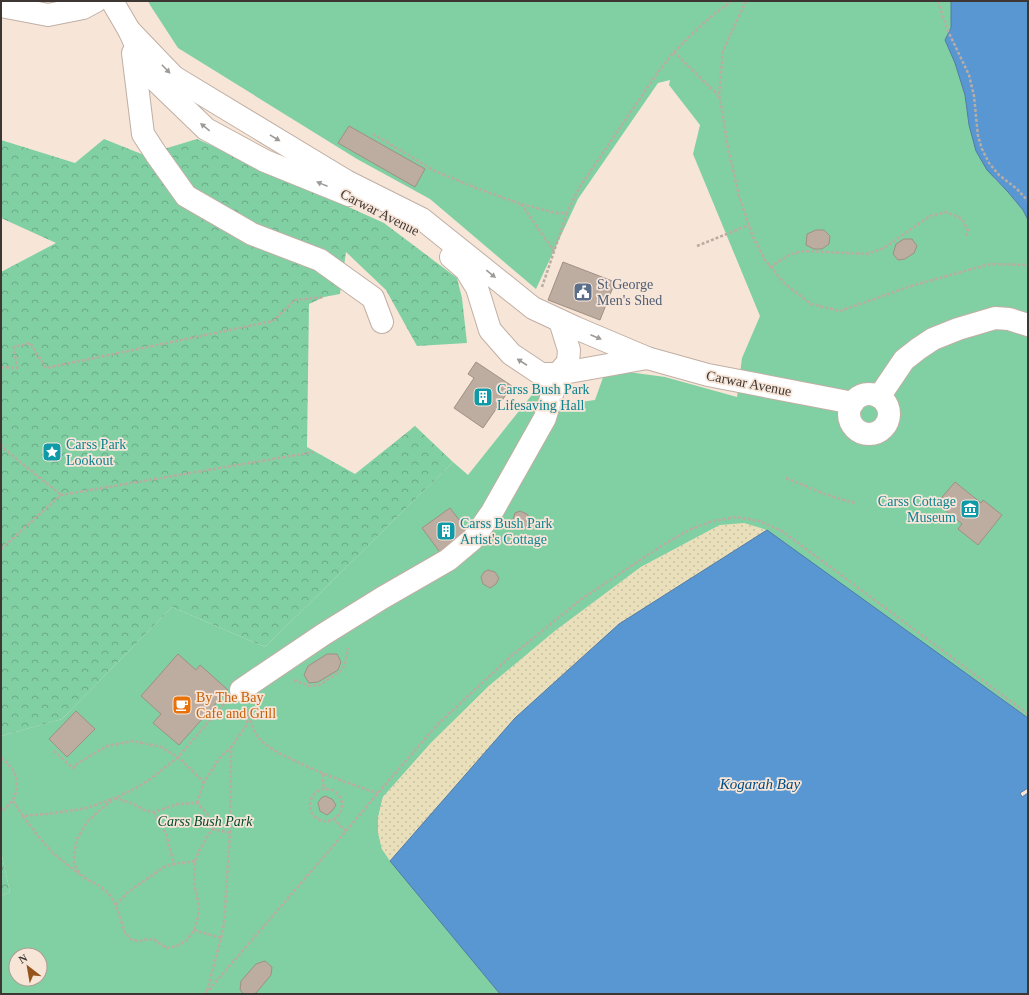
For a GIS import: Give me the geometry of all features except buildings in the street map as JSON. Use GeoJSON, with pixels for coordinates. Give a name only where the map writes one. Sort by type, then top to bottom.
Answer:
{"type":"FeatureCollection","features":[{"type":"Feature","properties":{"kind":"street"},"geometry":{"type":"LineString","coordinates":[[1,6],[48,15],[84,8],[96,1]]}},
{"type":"Feature","properties":{"kind":"street","name":"Carwar Avenue"},"geometry":{"type":"LineString","coordinates":[[112,1],[129,30],[150,75],[206,130],[266,161],[398,218],[430,238],[466,270],[477,288],[490,330],[510,354],[541,374],[558,374],[647,358]]}},
{"type":"Feature","properties":{"kind":"street"},"geometry":{"type":"LineString","coordinates":[[129,30],[143,134],[186,196],[252,234],[320,260],[373,298],[382,322]]}},
{"type":"Feature","properties":{"kind":"street","name":"Carwar Avenue"},"geometry":{"type":"LineString","coordinates":[[129,30],[174,77],[346,181],[422,219],[533,308],[647,358],[708,376],[853,403]]}},
{"type":"Feature","properties":{"kind":"street"},"geometry":{"type":"LineString","coordinates":[[490,330],[490,308],[512,292]]}},
{"type":"Feature","properties":{"kind":"street"},"geometry":{"type":"LineString","coordinates":[[879,397],[904,360],[933,339],[958,329],[995,318],[1009,319],[1028,325]]}},
{"type":"Feature","properties":{"kind":"street"},"geometry":{"type":"LineString","coordinates":[[247,697],[324,634],[448,560],[473,539],[492,512],[545,418],[558,374],[568,362],[569,350],[560,321]]}},
{"type":"Feature","properties":{"kind":"street"},"geometry":{"type":"LineString","coordinates":[[868,394],[879,397],[888,406],[888,420],[885,426],[874,433],[867,434],[860,432],[855,428],[849,416],[853,403],[862,395],[868,394]]}},
{"type":"Feature","properties":{"kind":"path"},"geometry":{"type":"LineString","coordinates":[[541,289],[567,213],[579,188],[658,72],[674,52],[715,13],[732,1]]}},
{"type":"Feature","properties":{"kind":"path"},"geometry":{"type":"LineString","coordinates":[[746,1],[723,51],[719,96],[727,143],[739,196],[748,225],[765,260],[784,283],[811,304],[840,312],[911,286],[990,264],[1028,265]]}},
{"type":"Feature","properties":{"kind":"path"},"geometry":{"type":"LineString","coordinates":[[938,1],[947,29],[969,75],[974,96],[978,136],[982,149],[989,163],[1028,201]]}},
{"type":"Feature","properties":{"kind":"path"},"geometry":{"type":"LineString","coordinates":[[674,52],[719,96]]}},
{"type":"Feature","properties":{"kind":"path"},"geometry":{"type":"LineString","coordinates":[[373,134],[435,170],[476,188],[521,204],[556,213],[567,213]]}},
{"type":"Feature","properties":{"kind":"path"},"geometry":{"type":"LineString","coordinates":[[521,204],[554,251]]}},
{"type":"Feature","properties":{"kind":"path"},"geometry":{"type":"LineString","coordinates":[[770,267],[792,254],[804,251],[867,254],[884,248],[930,216],[947,212],[962,219],[968,230],[966,237]]}},
{"type":"Feature","properties":{"kind":"path"},"geometry":{"type":"LineString","coordinates":[[697,246],[748,225]]}},
{"type":"Feature","properties":{"kind":"path"},"geometry":{"type":"LineString","coordinates":[[1,367],[17,368],[14,348],[30,343],[46,368],[273,321],[295,300],[324,297]]}},
{"type":"Feature","properties":{"kind":"path"},"geometry":{"type":"LineString","coordinates":[[1,444],[3,448],[61,495]]}},
{"type":"Feature","properties":{"kind":"path"},"geometry":{"type":"LineString","coordinates":[[1,549],[61,495],[314,452]]}},
{"type":"Feature","properties":{"kind":"path"},"geometry":{"type":"LineString","coordinates":[[786,478],[822,493],[856,503]]}},
{"type":"Feature","properties":{"kind":"path"},"geometry":{"type":"LineString","coordinates":[[207,993],[437,726],[510,657],[583,598],[666,543],[691,529],[713,521],[736,517],[759,521],[782,531],[1028,714]]}},
{"type":"Feature","properties":{"kind":"path"},"geometry":{"type":"LineString","coordinates":[[290,679],[310,686],[319,685],[341,671],[345,664],[348,648],[341,649]]}},
{"type":"Feature","properties":{"kind":"path"},"geometry":{"type":"LineString","coordinates":[[247,697],[251,723],[258,737],[275,751],[323,774],[378,793]]}},
{"type":"Feature","properties":{"kind":"path"},"geometry":{"type":"LineString","coordinates":[[197,803],[204,782],[221,756],[231,748],[246,726],[249,711],[247,697]]}},
{"type":"Feature","properties":{"kind":"path"},"geometry":{"type":"LineString","coordinates":[[23,816],[87,808],[132,790],[149,780],[178,757],[228,699],[247,697]]}},
{"type":"Feature","properties":{"kind":"path"},"geometry":{"type":"LineString","coordinates":[[54,751],[73,768],[78,762],[108,746],[133,741],[161,747],[178,757],[204,782]]}},
{"type":"Feature","properties":{"kind":"path"},"geometry":{"type":"LineString","coordinates":[[207,993],[224,923],[230,833],[231,748]]}},
{"type":"Feature","properties":{"kind":"path"},"geometry":{"type":"LineString","coordinates":[[1,758],[12,768],[17,782],[13,801],[1,811]]}},
{"type":"Feature","properties":{"kind":"path"},"geometry":{"type":"LineString","coordinates":[[323,774],[324,789]]}},
{"type":"Feature","properties":{"kind":"path"},"geometry":{"type":"LineString","coordinates":[[324,789],[329,789],[338,794],[342,804],[341,810],[338,814],[329,820],[319,819],[312,812],[310,807],[312,797],[319,790],[324,789]]}},
{"type":"Feature","properties":{"kind":"path"},"geometry":{"type":"LineString","coordinates":[[13,801],[38,836],[52,852],[83,877],[100,886],[109,894],[116,905],[125,933],[132,940],[155,940],[167,948],[177,946],[187,940],[194,930],[198,917],[198,906],[194,883],[195,861],[200,849],[212,829],[207,813],[197,803],[178,804],[154,812],[144,810],[134,804],[115,798]]}},
{"type":"Feature","properties":{"kind":"path"},"geometry":{"type":"LineString","coordinates":[[83,877],[74,863],[74,853],[77,839],[87,822],[115,798]]}},
{"type":"Feature","properties":{"kind":"path"},"geometry":{"type":"LineString","coordinates":[[154,812],[166,834],[174,864]]}},
{"type":"Feature","properties":{"kind":"path"},"geometry":{"type":"LineString","coordinates":[[334,818],[346,831]]}},
{"type":"Feature","properties":{"kind":"path"},"geometry":{"type":"LineString","coordinates":[[212,829],[230,833]]}},
{"type":"Feature","properties":{"kind":"path"},"geometry":{"type":"LineString","coordinates":[[116,905],[128,892],[164,867],[195,861]]}},
{"type":"Feature","properties":{"kind":"path"},"geometry":{"type":"LineString","coordinates":[[194,930],[221,938]]}},
{"type":"Feature","properties":{"kind":"green space","name":"Carss Bush Park"},"geometry":{"type":"Polygon","coordinates":[[[148,1],[951,1],[951,28],[945,40],[955,63],[965,95],[969,125],[995,179],[1023,210],[1028,220],[1028,718],[995,694],[720,525],[641,567],[555,631],[489,686],[431,743],[383,797],[378,818],[378,832],[382,849],[500,994],[1,994],[1,896],[10,892],[1,852],[1,736],[62,719],[172,607],[265,647],[453,462],[468,475],[535,391],[566,404],[595,400],[606,369],[665,377],[737,397],[742,358],[760,316],[693,154],[700,125],[669,85],[670,80],[658,83],[578,199],[536,289],[430,199],[357,159],[178,48],[148,1]]]}},
{"type":"Feature","properties":{"kind":"green space"},"geometry":{"type":"Polygon","coordinates":[[[104,139],[144,155],[197,139],[384,223],[457,278],[462,298],[467,343],[417,346],[386,290],[346,252],[340,294],[324,297],[309,304],[307,447],[355,474],[415,426],[453,462],[265,647],[172,607],[62,719],[1,736],[1,272],[56,243],[1,218],[1,140],[75,163],[104,139]]]}},
{"type":"Feature","properties":{"kind":"green space"},"geometry":{"type":"Polygon","coordinates":[[[1,852],[10,892],[1,896],[1,852]]]}},
{"type":"Feature","properties":{"kind":"sand"},"geometry":{"type":"Polygon","coordinates":[[[744,523],[767,530],[619,624],[515,718],[390,861],[382,849],[378,832],[378,818],[383,797],[431,743],[489,686],[555,631],[641,567],[720,525],[744,523]]]}},
{"type":"Feature","properties":{"kind":"water"},"geometry":{"type":"Polygon","coordinates":[[[951,1],[1028,1],[1028,220],[1023,210],[987,170],[976,151],[969,125],[965,95],[955,63],[945,40],[951,28],[951,1]]]}},
{"type":"Feature","properties":{"kind":"water","name":"Kogarah Bay"},"geometry":{"type":"Polygon","coordinates":[[[767,530],[1028,718],[1028,788],[1020,793],[1022,797],[1028,793],[1028,994],[500,994],[390,861],[515,718],[619,624],[767,530]]]}},
{"type":"Feature","properties":{"kind":"place","name":"St George Men's Shed"},"geometry":{"type":"Point","coordinates":[583,292]}},
{"type":"Feature","properties":{"kind":"place","name":"Carss Bush Park Lifesaving Hall"},"geometry":{"type":"Point","coordinates":[483,397]}},
{"type":"Feature","properties":{"kind":"place","name":"Carss Park Lookout"},"geometry":{"type":"Point","coordinates":[52,452]}},
{"type":"Feature","properties":{"kind":"place","name":"Carss Cottage Museum"},"geometry":{"type":"Point","coordinates":[970,509]}},
{"type":"Feature","properties":{"kind":"place","name":"Carss Bush Park Artist's Cottage"},"geometry":{"type":"Point","coordinates":[446,531]}},
{"type":"Feature","properties":{"kind":"place","name":"By The Bay Cafe and Grill"},"geometry":{"type":"Point","coordinates":[182,705]}}]}
